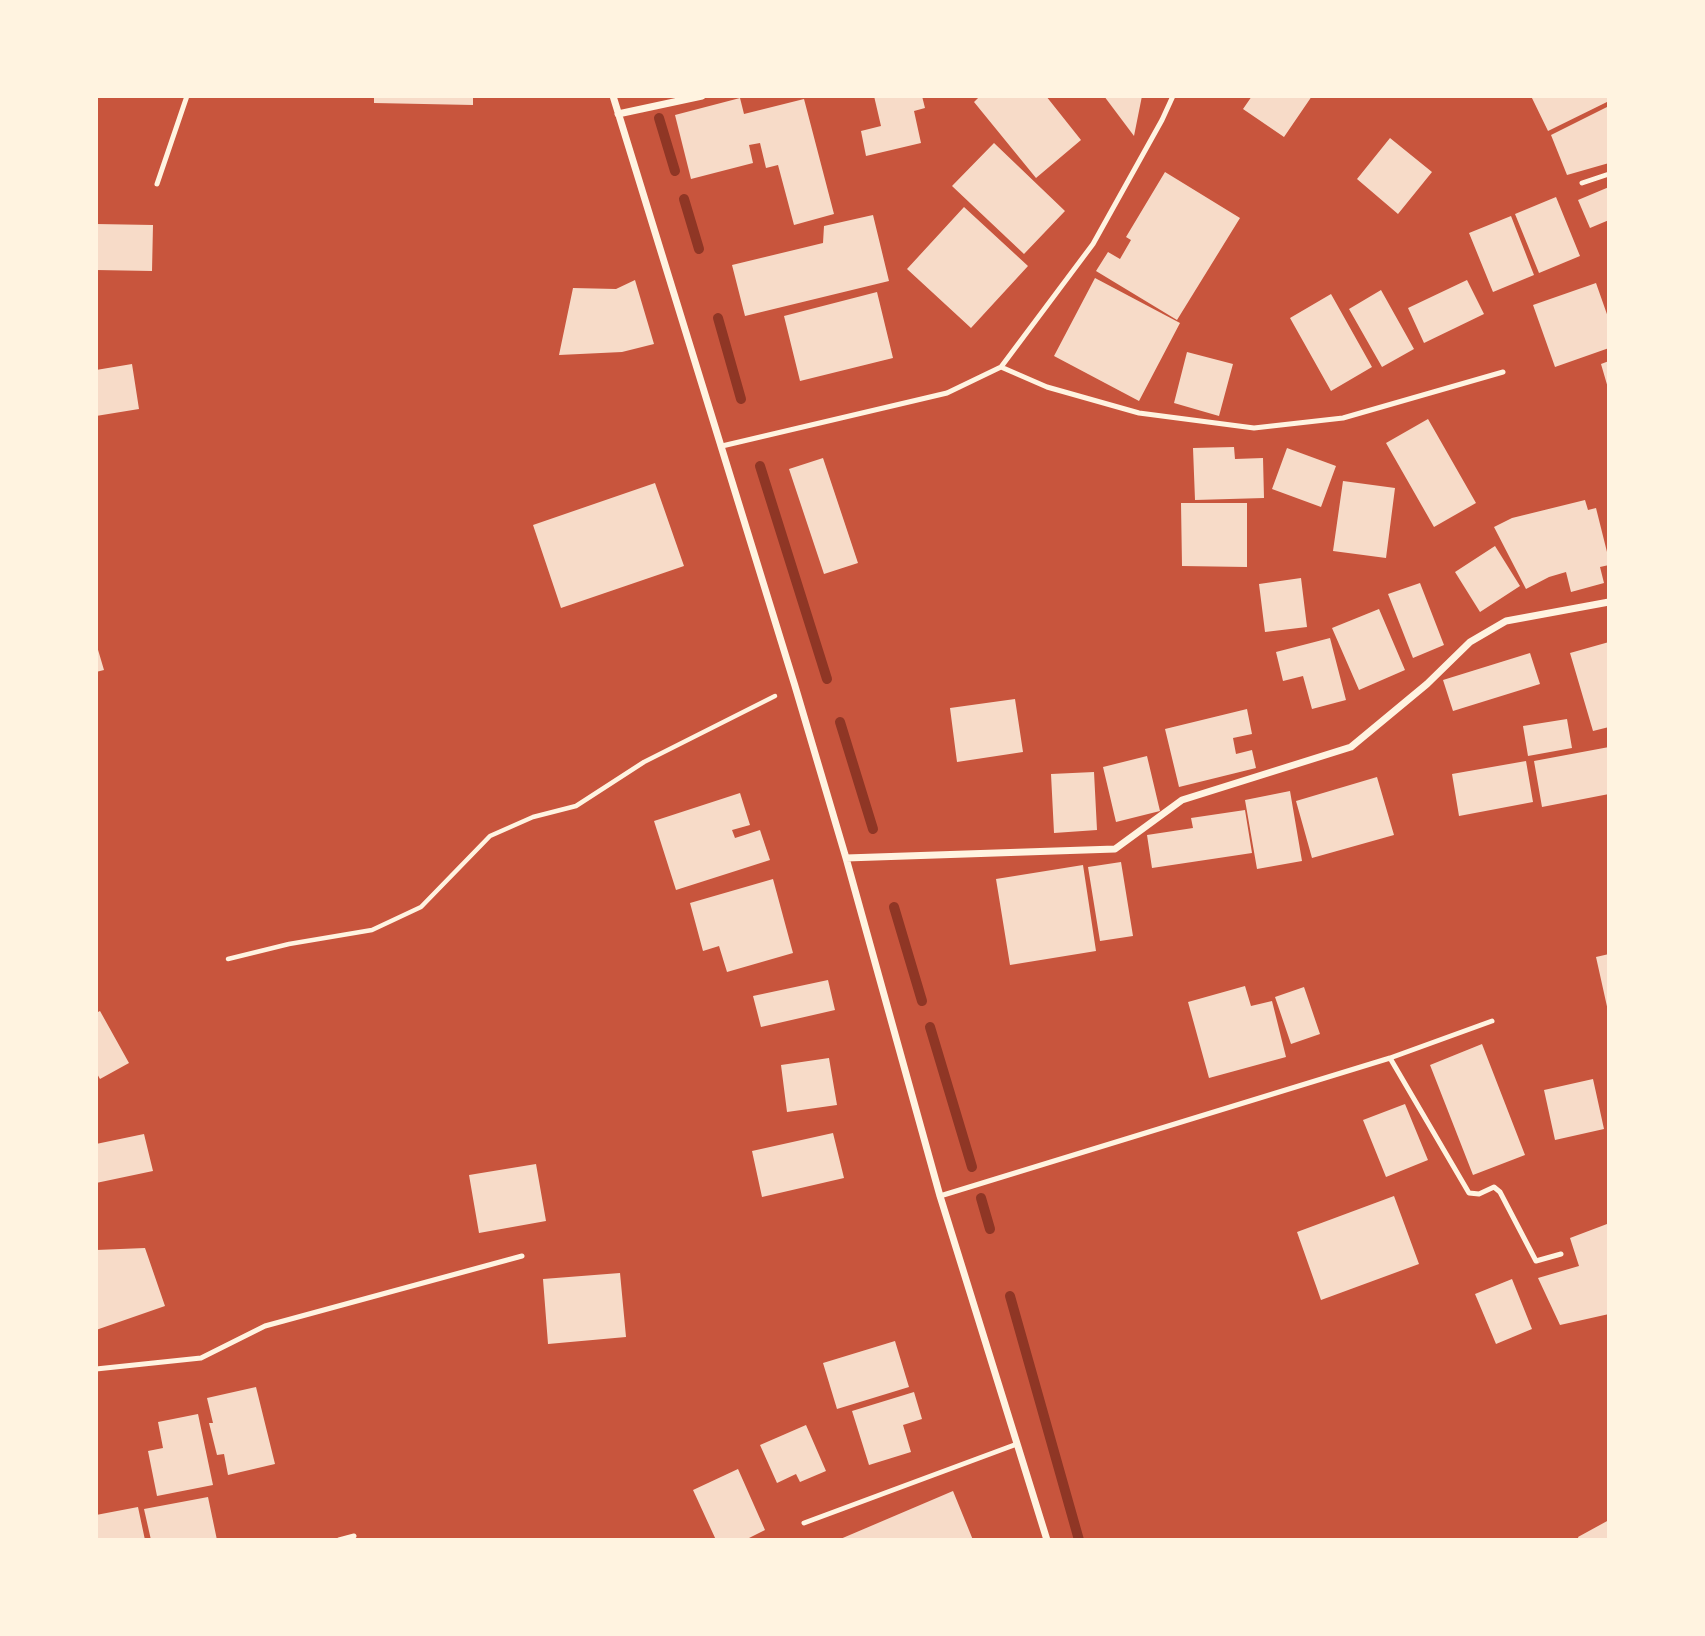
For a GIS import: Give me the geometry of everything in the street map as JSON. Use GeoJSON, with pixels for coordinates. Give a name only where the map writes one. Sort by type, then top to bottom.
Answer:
{"type":"FeatureCollection","features":[{"type":"Feature","properties":{"kind":"street"},"geometry":{"type":"LineString","coordinates":[[613,96],[795,686],[940,1196],[1047,1540]]}},
{"type":"Feature","properties":{"kind":"street"},"geometry":{"type":"LineString","coordinates":[[618,114],[702,96]]}},
{"type":"Feature","properties":{"kind":"street"},"geometry":{"type":"LineString","coordinates":[[846,858],[1115,849],[1182,800],[1351,747],[1427,684],[1470,642],[1506,621],[1609,602]]}},
{"type":"Feature","properties":{"kind":"lane"},"geometry":{"type":"LineString","coordinates":[[157,184],[187,96]]}},
{"type":"Feature","properties":{"kind":"lane"},"geometry":{"type":"LineString","coordinates":[[722,446],[947,393],[1002,367],[1093,244],[1173,96]]}},
{"type":"Feature","properties":{"kind":"lane"},"geometry":{"type":"LineString","coordinates":[[1582,183],[1609,174]]}},
{"type":"Feature","properties":{"kind":"lane"},"geometry":{"type":"LineString","coordinates":[[1002,367],[1047,387],[1139,413],[1254,428],[1342,418],[1503,372]]}},
{"type":"Feature","properties":{"kind":"lane"},"geometry":{"type":"LineString","coordinates":[[940,1196],[1390,1058],[1492,1021]]}},
{"type":"Feature","properties":{"kind":"lane"},"geometry":{"type":"LineString","coordinates":[[1390,1058],[1468,1193],[1479,1194],[1494,1186],[1500,1192],[1535,1261],[1561,1254]]}},
{"type":"Feature","properties":{"kind":"lane"},"geometry":{"type":"LineString","coordinates":[[96,1369],[201,1358],[265,1326],[522,1256]]}},
{"type":"Feature","properties":{"kind":"lane"},"geometry":{"type":"LineString","coordinates":[[804,1523],[1017,1444]]}},
{"type":"Feature","properties":{"kind":"lane"},"geometry":{"type":"LineString","coordinates":[[339,1540],[354,1536]]}},
{"type":"Feature","properties":{"kind":"path"},"geometry":{"type":"LineString","coordinates":[[228,959],[289,944],[372,930],[421,907],[490,836],[533,817],[576,806],[644,762],[795,686]]}},
{"type":"Feature","properties":{"kind":"building"},"geometry":{"type":"Polygon","coordinates":[[[374,96],[473,96],[473,105],[374,103],[374,96]]]}},
{"type":"Feature","properties":{"kind":"building"},"geometry":{"type":"Polygon","coordinates":[[[874,96],[922,96],[925,108],[914,111],[921,143],[866,156],[861,131],[881,126],[874,96]]]}},
{"type":"Feature","properties":{"kind":"building"},"geometry":{"type":"Polygon","coordinates":[[[980,96],[1046,96],[1081,140],[1036,178],[974,102],[980,96]]]}},
{"type":"Feature","properties":{"kind":"building"},"geometry":{"type":"Polygon","coordinates":[[[1104,96],[1142,96],[1134,136],[1104,96]]]}},
{"type":"Feature","properties":{"kind":"building"},"geometry":{"type":"Polygon","coordinates":[[[1252,96],[1312,96],[1284,137],[1243,109],[1252,96]]]}},
{"type":"Feature","properties":{"kind":"building"},"geometry":{"type":"Polygon","coordinates":[[[1531,96],[1609,96],[1609,101],[1548,131],[1531,96]]]}},
{"type":"Feature","properties":{"kind":"building"},"geometry":{"type":"Polygon","coordinates":[[[740,98],[744,114],[804,99],[834,214],[794,225],[778,165],[766,168],[760,143],[749,145],[753,163],[691,179],[675,115],[740,98]]]}},
{"type":"Feature","properties":{"kind":"building"},"geometry":{"type":"Polygon","coordinates":[[[1609,106],[1609,163],[1567,175],[1551,135],[1609,106]]]}},
{"type":"Feature","properties":{"kind":"building"},"geometry":{"type":"Polygon","coordinates":[[[1390,138],[1432,172],[1398,214],[1357,179],[1390,138]]]}},
{"type":"Feature","properties":{"kind":"building"},"geometry":{"type":"Polygon","coordinates":[[[994,143],[1065,211],[1024,254],[952,186],[994,143]]]}},
{"type":"Feature","properties":{"kind":"building"},"geometry":{"type":"Polygon","coordinates":[[[1165,172],[1240,218],[1177,320],[1096,271],[1108,252],[1120,259],[1131,240],[1126,237],[1165,172]]]}},
{"type":"Feature","properties":{"kind":"building"},"geometry":{"type":"Polygon","coordinates":[[[1609,187],[1609,220],[1590,228],[1578,200],[1609,187]]]}},
{"type":"Feature","properties":{"kind":"building"},"geometry":{"type":"Polygon","coordinates":[[[1556,197],[1580,256],[1539,273],[1515,214],[1556,197]]]}},
{"type":"Feature","properties":{"kind":"building"},"geometry":{"type":"Polygon","coordinates":[[[964,207],[1028,266],[971,328],[907,269],[964,207]]]}},
{"type":"Feature","properties":{"kind":"building"},"geometry":{"type":"Polygon","coordinates":[[[873,215],[889,281],[745,316],[732,265],[823,243],[824,226],[873,215]]]}},
{"type":"Feature","properties":{"kind":"building"},"geometry":{"type":"Polygon","coordinates":[[[1511,216],[1534,275],[1493,292],[1469,233],[1511,216]]]}},
{"type":"Feature","properties":{"kind":"building"},"geometry":{"type":"Polygon","coordinates":[[[96,224],[153,225],[152,271],[96,270],[96,224]]]}},
{"type":"Feature","properties":{"kind":"building"},"geometry":{"type":"Polygon","coordinates":[[[1095,278],[1180,323],[1139,401],[1054,356],[1095,278]]]}},
{"type":"Feature","properties":{"kind":"building"},"geometry":{"type":"Polygon","coordinates":[[[635,280],[654,344],[622,352],[559,355],[573,288],[616,289],[635,280]]]}},
{"type":"Feature","properties":{"kind":"building"},"geometry":{"type":"Polygon","coordinates":[[[1467,280],[1484,314],[1424,343],[1408,308],[1467,280]]]}},
{"type":"Feature","properties":{"kind":"building"},"geometry":{"type":"Polygon","coordinates":[[[1596,283],[1609,320],[1609,348],[1555,367],[1533,305],[1596,283]]]}},
{"type":"Feature","properties":{"kind":"building"},"geometry":{"type":"Polygon","coordinates":[[[1381,290],[1414,349],[1382,367],[1349,309],[1381,290]]]}},
{"type":"Feature","properties":{"kind":"building"},"geometry":{"type":"Polygon","coordinates":[[[877,292],[893,358],[800,381],[784,316],[877,292]]]}},
{"type":"Feature","properties":{"kind":"building"},"geometry":{"type":"Polygon","coordinates":[[[1331,294],[1372,367],[1331,391],[1290,318],[1331,294]]]}},
{"type":"Feature","properties":{"kind":"building"},"geometry":{"type":"Polygon","coordinates":[[[1187,352],[1233,364],[1219,416],[1174,403],[1187,352]]]}},
{"type":"Feature","properties":{"kind":"building"},"geometry":{"type":"Polygon","coordinates":[[[1609,361],[1609,388],[1608,388],[1601,364],[1609,361]]]}},
{"type":"Feature","properties":{"kind":"building"},"geometry":{"type":"Polygon","coordinates":[[[132,364],[139,409],[96,416],[96,370],[132,364]]]}},
{"type":"Feature","properties":{"kind":"building"},"geometry":{"type":"Polygon","coordinates":[[[1428,419],[1476,503],[1434,527],[1386,443],[1428,419]]]}},
{"type":"Feature","properties":{"kind":"building"},"geometry":{"type":"Polygon","coordinates":[[[1234,447],[1235,459],[1263,458],[1264,498],[1195,500],[1193,448],[1234,447]]]}},
{"type":"Feature","properties":{"kind":"building"},"geometry":{"type":"Polygon","coordinates":[[[1287,448],[1336,466],[1321,507],[1272,489],[1287,448]]]}},
{"type":"Feature","properties":{"kind":"building"},"geometry":{"type":"Polygon","coordinates":[[[823,458],[858,563],[824,574],[789,469],[823,458]]]}},
{"type":"Feature","properties":{"kind":"building"},"geometry":{"type":"Polygon","coordinates":[[[1343,481],[1395,488],[1386,558],[1333,551],[1343,481]]]}},
{"type":"Feature","properties":{"kind":"building"},"geometry":{"type":"Polygon","coordinates":[[[655,483],[684,566],[561,608],[533,525],[655,483]]]}},
{"type":"Feature","properties":{"kind":"building"},"geometry":{"type":"Polygon","coordinates":[[[1585,500],[1588,510],[1596,508],[1609,560],[1609,565],[1600,567],[1604,583],[1571,592],[1566,572],[1526,589],[1494,527],[1512,518],[1585,500]]]}},
{"type":"Feature","properties":{"kind":"building"},"geometry":{"type":"Polygon","coordinates":[[[1181,503],[1247,503],[1247,567],[1182,566],[1181,503]]]}},
{"type":"Feature","properties":{"kind":"building"},"geometry":{"type":"Polygon","coordinates":[[[1495,546],[1520,586],[1480,612],[1455,572],[1495,546]]]}},
{"type":"Feature","properties":{"kind":"building"},"geometry":{"type":"Polygon","coordinates":[[[1301,578],[1307,627],[1265,632],[1259,584],[1301,578]]]}},
{"type":"Feature","properties":{"kind":"building"},"geometry":{"type":"Polygon","coordinates":[[[1420,583],[1444,645],[1413,658],[1388,594],[1420,583]]]}},
{"type":"Feature","properties":{"kind":"building"},"geometry":{"type":"Polygon","coordinates":[[[1379,609],[1405,670],[1359,690],[1332,628],[1379,609]]]}},
{"type":"Feature","properties":{"kind":"building"},"geometry":{"type":"Polygon","coordinates":[[[1330,638],[1346,700],[1312,709],[1303,676],[1283,681],[1276,652],[1330,638]]]}},
{"type":"Feature","properties":{"kind":"building"},"geometry":{"type":"Polygon","coordinates":[[[1609,642],[1609,727],[1593,731],[1570,653],[1609,642]]]}},
{"type":"Feature","properties":{"kind":"building"},"geometry":{"type":"Polygon","coordinates":[[[96,643],[104,670],[96,672],[96,643]]]}},
{"type":"Feature","properties":{"kind":"building"},"geometry":{"type":"Polygon","coordinates":[[[1530,653],[1540,684],[1453,711],[1443,680],[1530,653]]]}},
{"type":"Feature","properties":{"kind":"building"},"geometry":{"type":"Polygon","coordinates":[[[1015,699],[1023,752],[957,762],[950,708],[1015,699]]]}},
{"type":"Feature","properties":{"kind":"building"},"geometry":{"type":"Polygon","coordinates":[[[1247,709],[1252,734],[1233,738],[1236,754],[1252,750],[1256,768],[1179,787],[1165,729],[1247,709]]]}},
{"type":"Feature","properties":{"kind":"building"},"geometry":{"type":"Polygon","coordinates":[[[1567,719],[1572,748],[1528,756],[1523,726],[1567,719]]]}},
{"type":"Feature","properties":{"kind":"building"},"geometry":{"type":"Polygon","coordinates":[[[1609,747],[1609,794],[1542,807],[1534,761],[1609,747]]]}},
{"type":"Feature","properties":{"kind":"building"},"geometry":{"type":"Polygon","coordinates":[[[1147,756],[1160,811],[1116,822],[1103,767],[1147,756]]]}},
{"type":"Feature","properties":{"kind":"building"},"geometry":{"type":"Polygon","coordinates":[[[1526,761],[1533,802],[1459,816],[1452,774],[1526,761]]]}},
{"type":"Feature","properties":{"kind":"building"},"geometry":{"type":"Polygon","coordinates":[[[1094,772],[1097,830],[1054,833],[1051,774],[1094,772]]]}},
{"type":"Feature","properties":{"kind":"building"},"geometry":{"type":"Polygon","coordinates":[[[1377,777],[1394,835],[1312,858],[1296,801],[1377,777]]]}},
{"type":"Feature","properties":{"kind":"building"},"geometry":{"type":"Polygon","coordinates":[[[1290,791],[1302,861],[1257,869],[1245,800],[1290,791]]]}},
{"type":"Feature","properties":{"kind":"building"},"geometry":{"type":"Polygon","coordinates":[[[740,793],[750,825],[732,830],[735,838],[760,830],[770,860],[676,890],[654,821],[740,793]]]}},
{"type":"Feature","properties":{"kind":"building"},"geometry":{"type":"Polygon","coordinates":[[[1245,810],[1252,853],[1152,868],[1147,835],[1193,828],[1191,818],[1245,810]]]}},
{"type":"Feature","properties":{"kind":"building"},"geometry":{"type":"Polygon","coordinates":[[[1121,862],[1133,936],[1100,941],[1088,867],[1121,862]]]}},
{"type":"Feature","properties":{"kind":"building"},"geometry":{"type":"Polygon","coordinates":[[[1083,865],[1096,951],[1010,965],[996,879],[1083,865]]]}},
{"type":"Feature","properties":{"kind":"building"},"geometry":{"type":"Polygon","coordinates":[[[773,879],[793,953],[727,972],[719,946],[703,951],[690,903],[773,879]]]}},
{"type":"Feature","properties":{"kind":"building"},"geometry":{"type":"Polygon","coordinates":[[[1609,954],[1609,1011],[1608,1011],[1596,957],[1609,954]]]}},
{"type":"Feature","properties":{"kind":"building"},"geometry":{"type":"Polygon","coordinates":[[[828,980],[835,1010],[761,1027],[753,996],[828,980]]]}},
{"type":"Feature","properties":{"kind":"building"},"geometry":{"type":"Polygon","coordinates":[[[1245,986],[1251,1006],[1272,1001],[1286,1057],[1209,1078],[1188,1002],[1245,986]]]}},
{"type":"Feature","properties":{"kind":"building"},"geometry":{"type":"Polygon","coordinates":[[[1304,987],[1320,1034],[1291,1044],[1275,997],[1304,987]]]}},
{"type":"Feature","properties":{"kind":"building"},"geometry":{"type":"Polygon","coordinates":[[[100,1011],[129,1063],[100,1079],[96,1072],[96,1013],[100,1011]]]}},
{"type":"Feature","properties":{"kind":"building"},"geometry":{"type":"Polygon","coordinates":[[[1482,1044],[1525,1155],[1473,1175],[1430,1065],[1482,1044]]]}},
{"type":"Feature","properties":{"kind":"building"},"geometry":{"type":"Polygon","coordinates":[[[829,1058],[837,1105],[787,1112],[781,1065],[829,1058]]]}},
{"type":"Feature","properties":{"kind":"building"},"geometry":{"type":"Polygon","coordinates":[[[1593,1079],[1604,1129],[1555,1140],[1544,1090],[1593,1079]]]}},
{"type":"Feature","properties":{"kind":"building"},"geometry":{"type":"Polygon","coordinates":[[[1405,1104],[1428,1160],[1386,1177],[1363,1120],[1405,1104]]]}},
{"type":"Feature","properties":{"kind":"building"},"geometry":{"type":"Polygon","coordinates":[[[833,1133],[844,1178],[762,1197],[752,1151],[833,1133]]]}},
{"type":"Feature","properties":{"kind":"building"},"geometry":{"type":"Polygon","coordinates":[[[144,1134],[153,1171],[96,1183],[96,1144],[144,1134]]]}},
{"type":"Feature","properties":{"kind":"building"},"geometry":{"type":"Polygon","coordinates":[[[536,1164],[546,1221],[479,1233],[469,1175],[536,1164]]]}},
{"type":"Feature","properties":{"kind":"building"},"geometry":{"type":"Polygon","coordinates":[[[1394,1196],[1419,1264],[1321,1300],[1297,1232],[1394,1196]]]}},
{"type":"Feature","properties":{"kind":"building"},"geometry":{"type":"Polygon","coordinates":[[[1607,1224],[1609,1314],[1560,1325],[1538,1278],[1579,1266],[1570,1238],[1607,1224]]]}},
{"type":"Feature","properties":{"kind":"building"},"geometry":{"type":"Polygon","coordinates":[[[145,1248],[165,1306],[96,1330],[96,1250],[145,1248]]]}},
{"type":"Feature","properties":{"kind":"building"},"geometry":{"type":"Polygon","coordinates":[[[620,1273],[626,1337],[548,1344],[543,1279],[620,1273]]]}},
{"type":"Feature","properties":{"kind":"building"},"geometry":{"type":"Polygon","coordinates":[[[1512,1279],[1532,1329],[1496,1344],[1475,1294],[1512,1279]]]}},
{"type":"Feature","properties":{"kind":"building"},"geometry":{"type":"Polygon","coordinates":[[[895,1341],[909,1387],[837,1409],[823,1363],[895,1341]]]}},
{"type":"Feature","properties":{"kind":"building"},"geometry":{"type":"Polygon","coordinates":[[[256,1387],[275,1464],[228,1475],[224,1454],[217,1455],[209,1423],[213,1423],[207,1398],[256,1387]]]}},
{"type":"Feature","properties":{"kind":"building"},"geometry":{"type":"Polygon","coordinates":[[[914,1392],[922,1419],[903,1425],[911,1452],[869,1465],[852,1411],[914,1392]]]}},
{"type":"Feature","properties":{"kind":"building"},"geometry":{"type":"Polygon","coordinates":[[[198,1414],[213,1485],[157,1496],[148,1451],[163,1448],[158,1422],[198,1414]]]}},
{"type":"Feature","properties":{"kind":"building"},"geometry":{"type":"Polygon","coordinates":[[[806,1425],[826,1471],[800,1482],[796,1474],[777,1483],[760,1445],[806,1425]]]}},
{"type":"Feature","properties":{"kind":"building"},"geometry":{"type":"Polygon","coordinates":[[[738,1469],[765,1530],[745,1540],[716,1540],[693,1490],[738,1469]]]}},
{"type":"Feature","properties":{"kind":"building"},"geometry":{"type":"Polygon","coordinates":[[[953,1491],[973,1540],[838,1540],[953,1491]]]}},
{"type":"Feature","properties":{"kind":"building"},"geometry":{"type":"Polygon","coordinates":[[[208,1497],[217,1540],[151,1540],[144,1509],[208,1497]]]}},
{"type":"Feature","properties":{"kind":"building"},"geometry":{"type":"Polygon","coordinates":[[[138,1507],[145,1540],[96,1540],[96,1515],[138,1507]]]}},
{"type":"Feature","properties":{"kind":"building"},"geometry":{"type":"Polygon","coordinates":[[[1609,1520],[1609,1540],[1579,1540],[1578,1537],[1609,1520]]]}},
{"type":"Feature","properties":{"kind":"waterway"},"geometry":{"type":"LineString","coordinates":[[659,118],[675,171]]}},
{"type":"Feature","properties":{"kind":"waterway"},"geometry":{"type":"LineString","coordinates":[[684,199],[699,249]]}},
{"type":"Feature","properties":{"kind":"waterway"},"geometry":{"type":"LineString","coordinates":[[718,318],[741,399]]}},
{"type":"Feature","properties":{"kind":"waterway"},"geometry":{"type":"LineString","coordinates":[[760,466],[827,679]]}},
{"type":"Feature","properties":{"kind":"waterway"},"geometry":{"type":"LineString","coordinates":[[840,722],[873,829]]}},
{"type":"Feature","properties":{"kind":"waterway"},"geometry":{"type":"LineString","coordinates":[[894,907],[922,1001]]}},
{"type":"Feature","properties":{"kind":"waterway"},"geometry":{"type":"LineString","coordinates":[[930,1027],[972,1167]]}},
{"type":"Feature","properties":{"kind":"waterway"},"geometry":{"type":"LineString","coordinates":[[981,1198],[990,1229]]}},
{"type":"Feature","properties":{"kind":"waterway"},"geometry":{"type":"LineString","coordinates":[[1010,1296],[1079,1540]]}}]}
